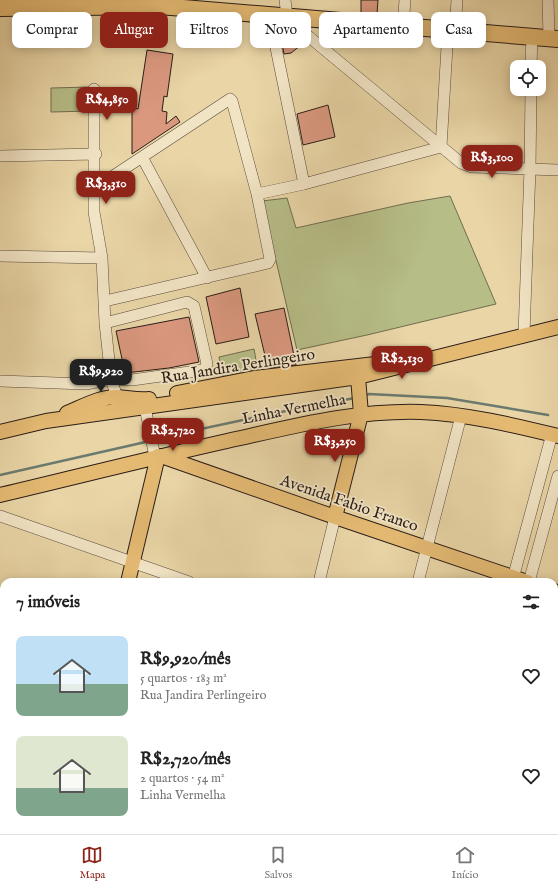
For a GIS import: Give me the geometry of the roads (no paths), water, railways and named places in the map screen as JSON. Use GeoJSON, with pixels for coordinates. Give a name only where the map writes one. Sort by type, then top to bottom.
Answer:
{"type":"FeatureCollection","features":[{"type":"Feature","properties":{"kind":"highway"},"geometry":{"type":"LineString","coordinates":[[0,8],[100,3],[164,3],[281,11],[319,16]]}},
{"type":"Feature","properties":{"kind":"highway"},"geometry":{"type":"LineString","coordinates":[[486,33],[553,39]]}},
{"type":"Feature","properties":{"kind":"main road","name":"Rua Jandira Perlingeiro"},"geometry":{"type":"LineString","coordinates":[[0,432],[46,422],[95,408],[117,397],[144,399],[355,372],[440,357],[524,334],[558,327]]}},
{"type":"Feature","properties":{"kind":"main road"},"geometry":{"type":"LineString","coordinates":[[335,518],[361,412],[355,372]]}},
{"type":"Feature","properties":{"kind":"main road","name":"Rua Jandira Perlingeiro"},"geometry":{"type":"LineString","coordinates":[[95,408],[116,411],[145,407],[254,384]]}},
{"type":"Feature","properties":{"kind":"main road","name":"Linha Vermelha"},"geometry":{"type":"LineString","coordinates":[[0,495],[156,454],[191,449],[309,422],[361,412],[421,412],[461,416],[555,435]]}},
{"type":"Feature","properties":{"kind":"main road"},"geometry":{"type":"LineString","coordinates":[[186,464],[186,456],[191,449]]}},
{"type":"Feature","properties":{"kind":"main road"},"geometry":{"type":"LineString","coordinates":[[129,578],[156,454]]}},
{"type":"Feature","properties":{"kind":"main road","name":"Avenida Fabio Franco"},"geometry":{"type":"LineString","coordinates":[[156,454],[335,518],[427,548],[508,578]]}},
{"type":"Feature","properties":{"kind":"street"},"geometry":{"type":"LineString","coordinates":[[404,12],[405,0]]}},
{"type":"Feature","properties":{"kind":"street"},"geometry":{"type":"LineString","coordinates":[[454,12],[456,0]]}},
{"type":"Feature","properties":{"kind":"street"},"geometry":{"type":"LineString","coordinates":[[548,0],[553,39]]}},
{"type":"Feature","properties":{"kind":"street"},"geometry":{"type":"LineString","coordinates":[[281,11],[454,159],[467,166],[558,170]]}},
{"type":"Feature","properties":{"kind":"street"},"geometry":{"type":"LineString","coordinates":[[281,11],[304,184]]}},
{"type":"Feature","properties":{"kind":"street"},"geometry":{"type":"LineString","coordinates":[[532,36],[532,60]]}},
{"type":"Feature","properties":{"kind":"street"},"geometry":{"type":"LineString","coordinates":[[441,147],[450,48]]}},
{"type":"Feature","properties":{"kind":"street"},"geometry":{"type":"LineString","coordinates":[[94,89],[96,154],[95,222],[102,258],[105,323],[111,379],[117,397],[116,411]]}},
{"type":"Feature","properties":{"kind":"street"},"geometry":{"type":"LineString","coordinates":[[524,334],[530,169],[531,96]]}},
{"type":"Feature","properties":{"kind":"street"},"geometry":{"type":"LineString","coordinates":[[95,188],[230,100],[232,101],[257,194],[267,238],[269,262],[105,301]]}},
{"type":"Feature","properties":{"kind":"street"},"geometry":{"type":"LineString","coordinates":[[257,194],[304,184],[441,147]]}},
{"type":"Feature","properties":{"kind":"street"},"geometry":{"type":"LineString","coordinates":[[0,156],[96,154]]}},
{"type":"Feature","properties":{"kind":"street"},"geometry":{"type":"LineString","coordinates":[[142,157],[206,278]]}},
{"type":"Feature","properties":{"kind":"street"},"geometry":{"type":"LineString","coordinates":[[0,256],[102,258]]}},
{"type":"Feature","properties":{"kind":"street"},"geometry":{"type":"LineString","coordinates":[[0,381],[86,384],[111,379],[132,380],[204,370],[207,364],[194,306],[190,303],[187,302],[105,323]]}},
{"type":"Feature","properties":{"kind":"street"},"geometry":{"type":"LineString","coordinates":[[86,384],[95,408]]}},
{"type":"Feature","properties":{"kind":"street"},"geometry":{"type":"LineString","coordinates":[[145,407],[156,454]]}},
{"type":"Feature","properties":{"kind":"street"},"geometry":{"type":"LineString","coordinates":[[419,578],[461,416]]}},
{"type":"Feature","properties":{"kind":"street"},"geometry":{"type":"LineString","coordinates":[[514,578],[555,435]]}},
{"type":"Feature","properties":{"kind":"street"},"geometry":{"type":"LineString","coordinates":[[529,578],[558,476]]}},
{"type":"Feature","properties":{"kind":"street"},"geometry":{"type":"LineString","coordinates":[[0,516],[178,578]]}},
{"type":"Feature","properties":{"kind":"street"},"geometry":{"type":"LineString","coordinates":[[320,578],[335,518]]}},
{"type":"Feature","properties":{"kind":"waterway"},"geometry":{"type":"LineString","coordinates":[[364,396],[369,394],[447,398],[548,415]]}},
{"type":"Feature","properties":{"kind":"waterway"},"geometry":{"type":"LineString","coordinates":[[154,439],[355,398]]}},
{"type":"Feature","properties":{"kind":"waterway"},"geometry":{"type":"LineString","coordinates":[[0,475],[150,441]]}}]}
